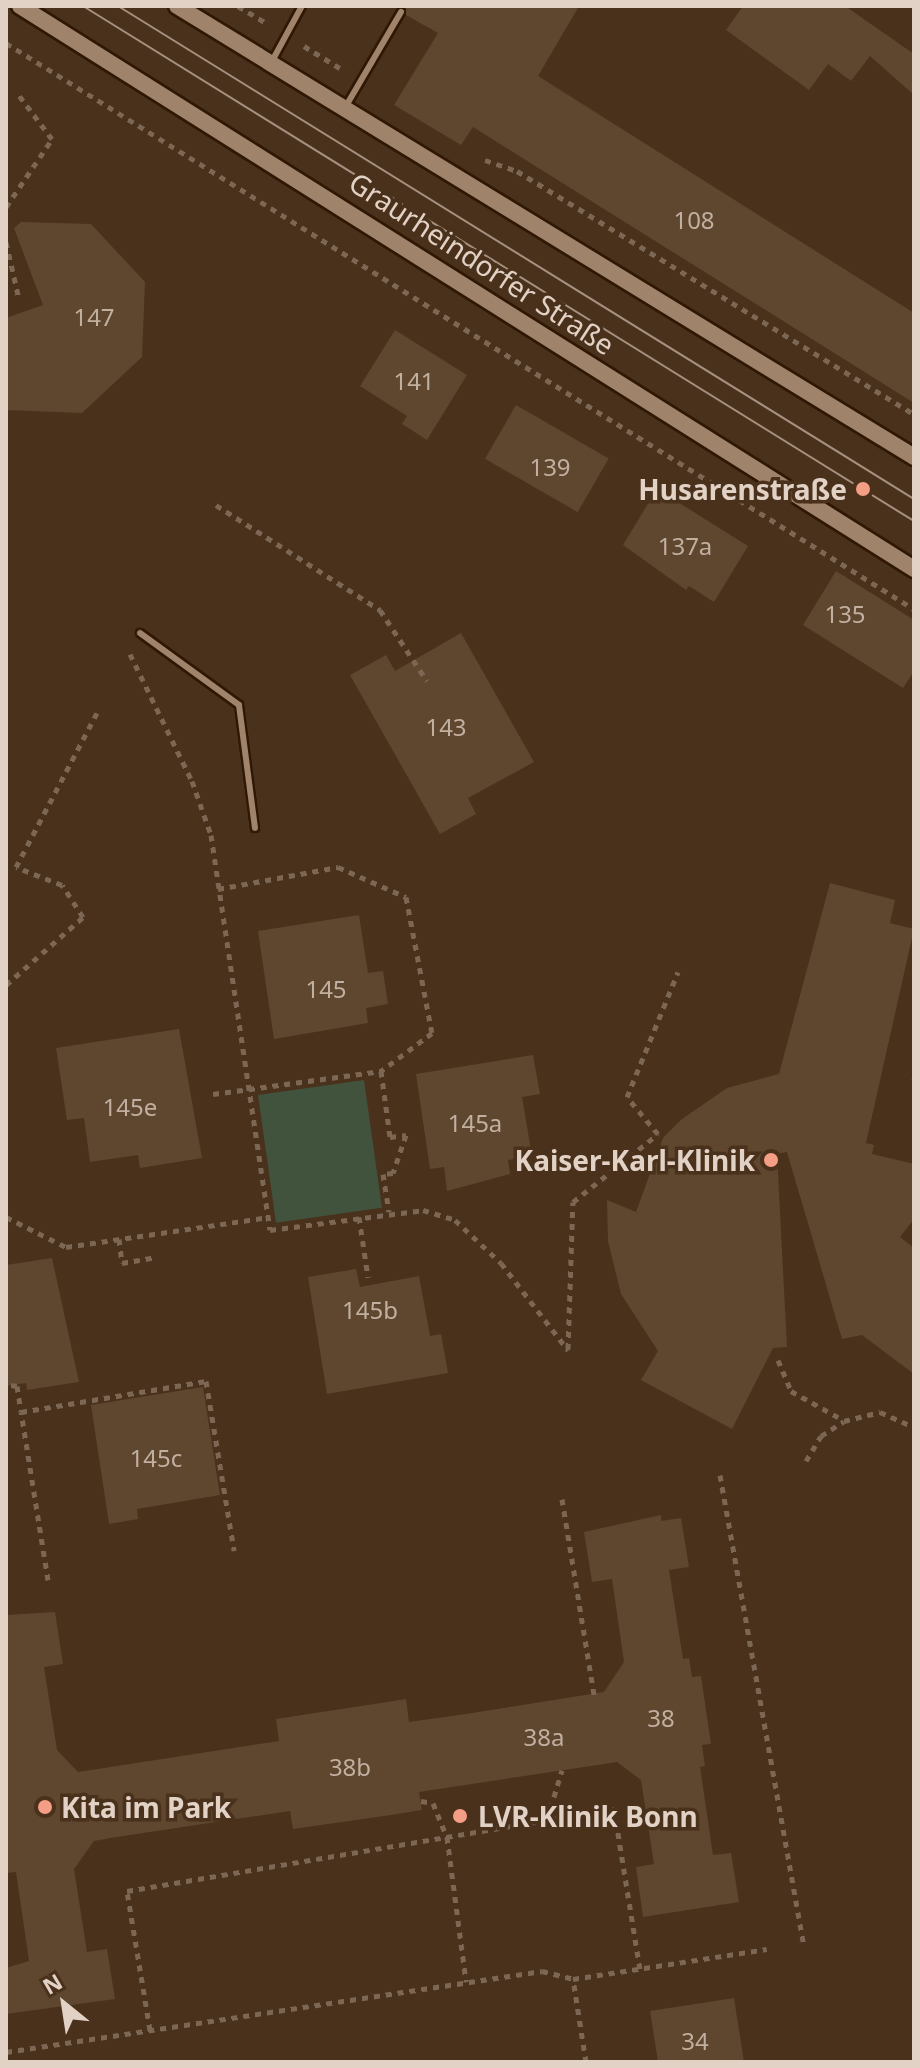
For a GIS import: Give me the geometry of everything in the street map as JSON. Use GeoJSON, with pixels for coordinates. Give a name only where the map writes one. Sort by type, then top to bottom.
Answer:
{"type":"FeatureCollection","features":[{"type":"Feature","properties":{"kind":"main road","name":"Graurheindorfer Straße"},"geometry":{"type":"LineString","coordinates":[[20,6],[914,569]]}},
{"type":"Feature","properties":{"kind":"main road"},"geometry":{"type":"LineString","coordinates":[[177,6],[346,106],[914,457]]}},
{"type":"Feature","properties":{"kind":"lane"},"geometry":{"type":"LineString","coordinates":[[271,63],[302,6]]}},
{"type":"Feature","properties":{"kind":"lane"},"geometry":{"type":"LineString","coordinates":[[346,106],[401,12]]}},
{"type":"Feature","properties":{"kind":"lane"},"geometry":{"type":"LineString","coordinates":[[140,633],[239,705],[255,828]]}},
{"type":"Feature","properties":{"kind":"path"},"geometry":{"type":"LineString","coordinates":[[238,6],[361,81]]}},
{"type":"Feature","properties":{"kind":"path"},"geometry":{"type":"LineString","coordinates":[[6,43],[914,609]]}},
{"type":"Feature","properties":{"kind":"path"},"geometry":{"type":"LineString","coordinates":[[6,207],[52,139],[18,94]]}},
{"type":"Feature","properties":{"kind":"path"},"geometry":{"type":"LineString","coordinates":[[479,158],[517,171],[914,414]]}},
{"type":"Feature","properties":{"kind":"path"},"geometry":{"type":"LineString","coordinates":[[6,242],[19,299]]}},
{"type":"Feature","properties":{"kind":"path"},"geometry":{"type":"LineString","coordinates":[[216,505],[380,610],[427,681]]}},
{"type":"Feature","properties":{"kind":"path"},"geometry":{"type":"LineString","coordinates":[[129,652],[192,781],[211,835],[270,1230],[389,1212],[423,1210],[476,1235],[568,1350],[573,1202],[658,1134],[627,1097],[678,972]]}},
{"type":"Feature","properties":{"kind":"path"},"geometry":{"type":"LineString","coordinates":[[6,985],[83,917],[62,885],[16,867],[99,709]]}},
{"type":"Feature","properties":{"kind":"path"},"geometry":{"type":"LineString","coordinates":[[213,1094],[381,1071],[432,1033],[406,897],[338,867],[218,889]]}},
{"type":"Feature","properties":{"kind":"path"},"geometry":{"type":"LineString","coordinates":[[381,1071],[390,1137],[406,1135],[393,1173],[383,1174],[389,1212]]}},
{"type":"Feature","properties":{"kind":"path"},"geometry":{"type":"LineString","coordinates":[[6,1217],[66,1247],[269,1217]]}},
{"type":"Feature","properties":{"kind":"path"},"geometry":{"type":"LineString","coordinates":[[359,1217],[368,1277]]}},
{"type":"Feature","properties":{"kind":"path"},"geometry":{"type":"LineString","coordinates":[[119,1239],[122,1263],[156,1257]]}},
{"type":"Feature","properties":{"kind":"path"},"geometry":{"type":"LineString","coordinates":[[778,1360],[791,1391],[844,1421]]}},
{"type":"Feature","properties":{"kind":"path"},"geometry":{"type":"LineString","coordinates":[[21,1412],[206,1381],[234,1551]]}},
{"type":"Feature","properties":{"kind":"path"},"geometry":{"type":"LineString","coordinates":[[11,1385],[17,1386],[48,1580]]}},
{"type":"Feature","properties":{"kind":"path"},"geometry":{"type":"LineString","coordinates":[[806,1461],[821,1436],[844,1421],[880,1412],[914,1427]]}},
{"type":"Feature","properties":{"kind":"path"},"geometry":{"type":"LineString","coordinates":[[720,1475],[803,1943]]}},
{"type":"Feature","properties":{"kind":"path"},"geometry":{"type":"LineString","coordinates":[[562,1499],[594,1694]]}},
{"type":"Feature","properties":{"kind":"path"},"geometry":{"type":"LineString","coordinates":[[547,1820],[562,1770]]}},
{"type":"Feature","properties":{"kind":"path"},"geometry":{"type":"LineString","coordinates":[[421,1801],[433,1803],[447,1837],[466,1982]]}},
{"type":"Feature","properties":{"kind":"path"},"geometry":{"type":"LineString","coordinates":[[150,2030],[127,1891],[614,1809],[640,1969]]}},
{"type":"Feature","properties":{"kind":"path"},"geometry":{"type":"LineString","coordinates":[[6,2052],[542,1971],[573,1979],[767,1949]]}},
{"type":"Feature","properties":{"kind":"path"},"geometry":{"type":"LineString","coordinates":[[573,1979],[586,2062]]}},
{"type":"Feature","properties":{"kind":"green space"},"geometry":{"type":"Polygon","coordinates":[[[364,1080],[382,1208],[276,1223],[258,1095],[364,1080]]]}},
{"type":"Feature","properties":{"kind":"building"},"geometry":{"type":"Polygon","coordinates":[[[391,6],[579,6],[538,76],[914,313],[914,403],[473,127],[461,145],[394,105],[438,33],[406,15],[403,7],[391,6]]]}},
{"type":"Feature","properties":{"kind":"building"},"geometry":{"type":"Polygon","coordinates":[[[743,6],[845,6],[914,54],[914,95],[870,56],[851,81],[828,64],[809,90],[726,30],[743,6]]]}},
{"type":"Feature","properties":{"kind":"building"},"geometry":{"type":"Polygon","coordinates":[[[21,222],[91,224],[145,282],[142,357],[82,413],[6,410],[6,318],[43,305],[14,228],[21,222]]]}},
{"type":"Feature","properties":{"kind":"building"},"geometry":{"type":"Polygon","coordinates":[[[395,330],[467,375],[427,440],[402,424],[407,416],[360,386],[395,330]]]}},
{"type":"Feature","properties":{"kind":"building"},"geometry":{"type":"Polygon","coordinates":[[[516,405],[609,458],[578,512],[485,459],[516,405]]]}},
{"type":"Feature","properties":{"kind":"building"},"geometry":{"type":"Polygon","coordinates":[[[657,489],[748,546],[714,602],[689,586],[686,590],[623,545],[657,489]]]}},
{"type":"Feature","properties":{"kind":"building"},"geometry":{"type":"Polygon","coordinates":[[[836,571],[914,620],[914,671],[903,688],[803,625],[836,571]]]}},
{"type":"Feature","properties":{"kind":"building"},"geometry":{"type":"Polygon","coordinates":[[[461,633],[534,762],[468,798],[476,814],[440,834],[350,675],[386,655],[395,671],[461,633]]]}},
{"type":"Feature","properties":{"kind":"building","name":"Kaiser-Karl-Klinik"},"geometry":{"type":"Polygon","coordinates":[[[830,883],[895,900],[890,923],[914,929],[866,1143],[874,1145],[872,1154],[914,1164],[914,1219],[900,1237],[914,1248],[914,1374],[862,1335],[842,1339],[787,1152],[777,1154],[787,1347],[773,1348],[732,1429],[641,1380],[658,1351],[621,1294],[608,1241],[607,1200],[636,1212],[663,1138],[682,1119],[727,1088],[779,1074],[830,883]]]}},
{"type":"Feature","properties":{"kind":"building"},"geometry":{"type":"Polygon","coordinates":[[[359,915],[368,973],[383,971],[388,1004],[366,1008],[368,1023],[274,1039],[258,931],[359,915]]]}},
{"type":"Feature","properties":{"kind":"building"},"geometry":{"type":"Polygon","coordinates":[[[179,1029],[202,1158],[140,1168],[138,1155],[90,1162],[84,1118],[67,1120],[56,1048],[179,1029]]]}},
{"type":"Feature","properties":{"kind":"building"},"geometry":{"type":"Polygon","coordinates":[[[533,1055],[540,1094],[522,1097],[532,1156],[508,1160],[510,1174],[447,1191],[444,1167],[430,1169],[416,1074],[533,1055]]]}},
{"type":"Feature","properties":{"kind":"building"},"geometry":{"type":"Polygon","coordinates":[[[52,1258],[79,1382],[27,1390],[26,1383],[6,1386],[6,1265],[52,1258]]]}},
{"type":"Feature","properties":{"kind":"building"},"geometry":{"type":"Polygon","coordinates":[[[356,1269],[360,1287],[419,1276],[430,1336],[441,1334],[448,1373],[327,1394],[308,1277],[356,1269]]]}},
{"type":"Feature","properties":{"kind":"building"},"geometry":{"type":"Polygon","coordinates":[[[203,1387],[220,1495],[137,1509],[138,1519],[109,1524],[91,1405],[203,1387]]]}},
{"type":"Feature","properties":{"kind":"building"},"geometry":{"type":"Polygon","coordinates":[[[661,1515],[661,1521],[681,1518],[689,1567],[669,1570],[683,1659],[689,1658],[692,1677],[701,1676],[711,1744],[702,1745],[705,1766],[700,1767],[713,1855],[731,1853],[739,1902],[643,1917],[636,1867],[654,1864],[641,1780],[617,1762],[419,1792],[422,1810],[391,1815],[293,1829],[290,1811],[110,1838],[94,1841],[74,1869],[87,1952],[107,1949],[115,1999],[6,2014],[6,1968],[29,1961],[16,1872],[6,1873],[6,1615],[55,1612],[63,1664],[44,1667],[57,1750],[78,1772],[279,1741],[276,1719],[406,1699],[409,1722],[466,1714],[604,1692],[624,1662],[612,1579],[592,1582],[584,1532],[661,1515]]]}},
{"type":"Feature","properties":{"kind":"building"},"geometry":{"type":"Polygon","coordinates":[[[734,1998],[744,2062],[658,2062],[650,2011],[734,1998]]]}},
{"type":"Feature","properties":{"kind":"tram line"},"geometry":{"type":"LineString","coordinates":[[83,6],[914,521]]}},
{"type":"Feature","properties":{"kind":"tram line"},"geometry":{"type":"LineString","coordinates":[[118,6],[914,499]]}},
{"type":"Feature","properties":{"kind":"place","name":"Husarenstraße"},"geometry":{"type":"Point","coordinates":[863,489]}},
{"type":"Feature","properties":{"kind":"place","name":"Kaiser-Karl-Klinik"},"geometry":{"type":"Point","coordinates":[771,1160]}},
{"type":"Feature","properties":{"kind":"place","name":"Kita im Park"},"geometry":{"type":"Point","coordinates":[45,1807]}},
{"type":"Feature","properties":{"kind":"place","name":"LVR-Klinik Bonn"},"geometry":{"type":"Point","coordinates":[460,1816]}}]}
